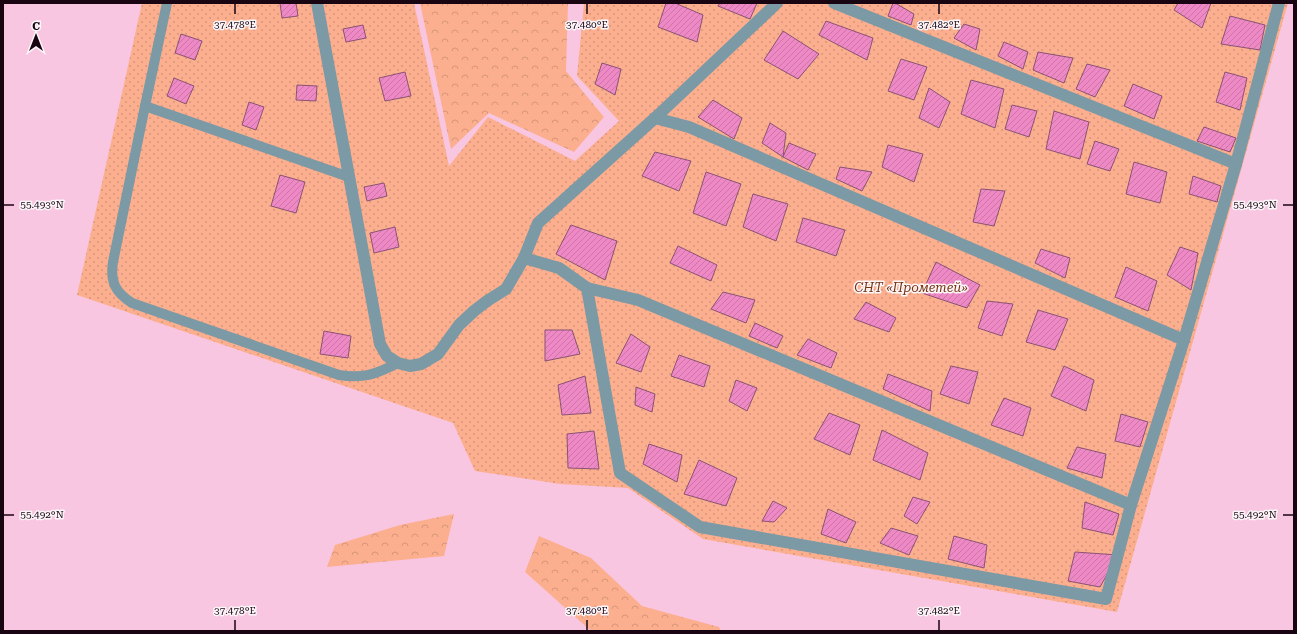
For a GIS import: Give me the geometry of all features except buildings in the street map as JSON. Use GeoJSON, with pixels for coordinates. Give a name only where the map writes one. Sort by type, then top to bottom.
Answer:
{"type":"FeatureCollection","features":[{"type":"Feature","properties":{"kind":"street"},"geometry":{"type":"LineString","coordinates":[[317,3],[380,344],[387,356],[398,363],[410,366],[421,364],[438,354],[456,330],[474,311],[506,289],[524,258],[538,223],[655,118],[776,3]]}},
{"type":"Feature","properties":{"kind":"street"},"geometry":{"type":"LineString","coordinates":[[834,3],[1236,164]]}},
{"type":"Feature","properties":{"kind":"street"},"geometry":{"type":"LineString","coordinates":[[587,288],[620,473],[700,527],[1106,598],[1131,505],[1184,340],[1236,164],[1280,3]]}},
{"type":"Feature","properties":{"kind":"street"},"geometry":{"type":"LineString","coordinates":[[655,118],[689,127],[1184,340]]}},
{"type":"Feature","properties":{"kind":"street"},"geometry":{"type":"LineString","coordinates":[[524,258],[559,268],[587,288],[638,300],[1131,505]]}},
{"type":"Feature","properties":{"kind":"lane"},"geometry":{"type":"LineString","coordinates":[[167,3],[111,273],[117,290],[122,297],[132,303],[339,375],[352,377],[365,376],[379,373],[398,363]]}},
{"type":"Feature","properties":{"kind":"lane"},"geometry":{"type":"LineString","coordinates":[[145,106],[349,177]]}},
{"type":"Feature","properties":{"kind":"green space","name":"СНТ «Прометей»"},"geometry":{"type":"Polygon","coordinates":[[[142,3],[414,3],[449,166],[488,117],[575,161],[619,121],[577,76],[584,3],[1288,3],[1117,612],[703,539],[628,488],[560,484],[475,471],[453,423],[77,295],[142,3]]]}},
{"type":"Feature","properties":{"kind":"green space"},"geometry":{"type":"Polygon","coordinates":[[[420,3],[568,3],[566,71],[604,117],[574,152],[489,113],[451,149],[420,3]]]}},
{"type":"Feature","properties":{"kind":"green space"},"geometry":{"type":"Polygon","coordinates":[[[454,514],[444,556],[327,567],[335,545],[400,525],[454,514]]]}},
{"type":"Feature","properties":{"kind":"green space"},"geometry":{"type":"Polygon","coordinates":[[[539,536],[591,558],[642,606],[719,627],[721,631],[591,631],[525,572],[539,536]]]}}]}
